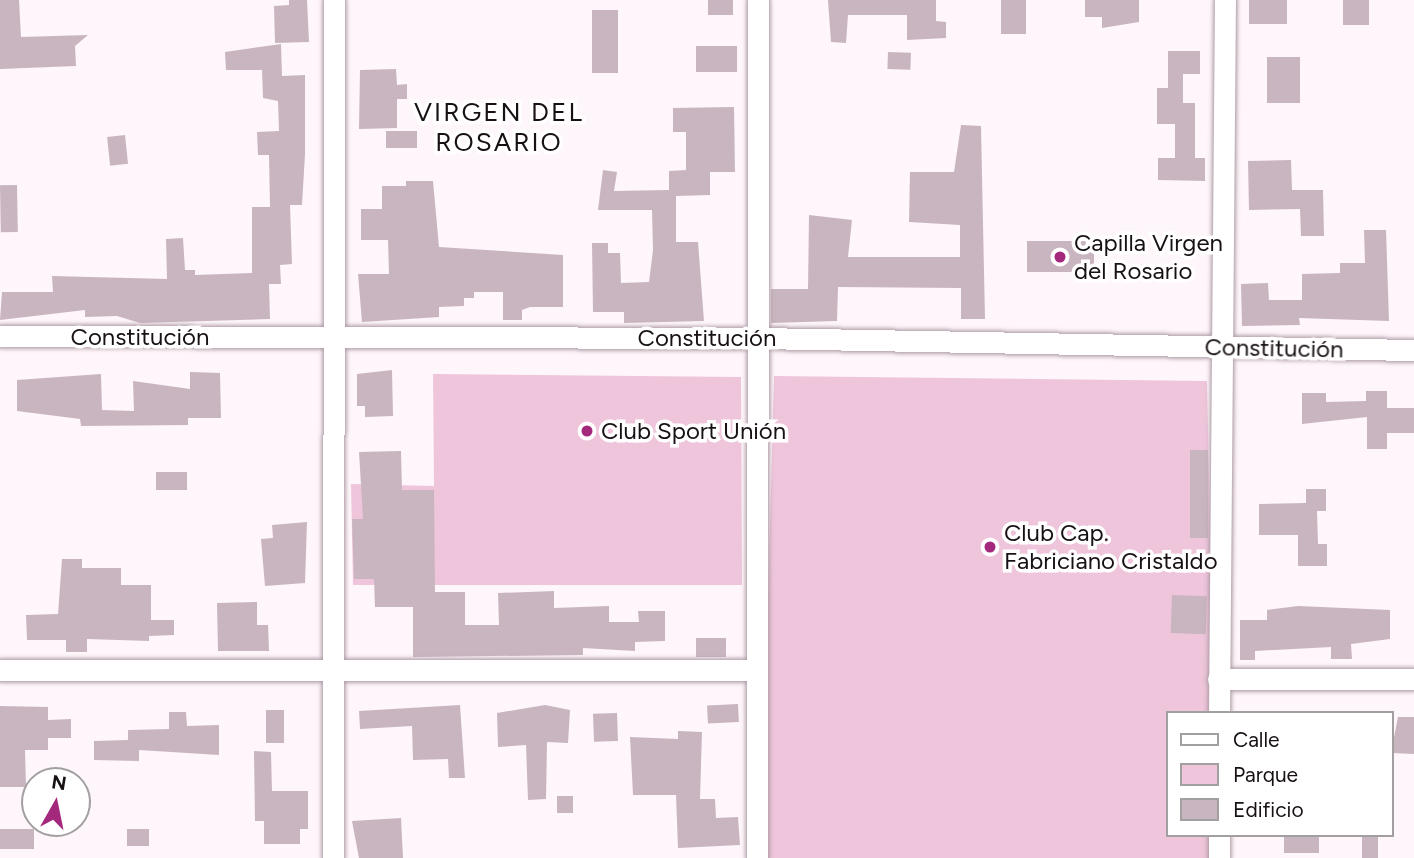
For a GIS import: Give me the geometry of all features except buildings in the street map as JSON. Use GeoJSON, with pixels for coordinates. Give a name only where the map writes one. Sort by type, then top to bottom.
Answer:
{"type":"FeatureCollection","features":[{"type":"Feature","properties":{"kind":"street"},"geometry":{"type":"LineString","coordinates":[[332,858],[337,337],[334,0]]}},
{"type":"Feature","properties":{"kind":"street"},"geometry":{"type":"LineString","coordinates":[[757,858],[758,0]]}},
{"type":"Feature","properties":{"kind":"street"},"geometry":{"type":"LineString","coordinates":[[1219,711],[1225,0]]}},
{"type":"Feature","properties":{"kind":"street","name":"Constitución"},"geometry":{"type":"LineString","coordinates":[[0,336],[758,338],[1414,350]]}},
{"type":"Feature","properties":{"kind":"street"},"geometry":{"type":"LineString","coordinates":[[0,670],[757,670]]}},
{"type":"Feature","properties":{"kind":"street"},"geometry":{"type":"LineString","coordinates":[[1218,679],[1414,679]]}},
{"type":"Feature","properties":{"kind":"street"},"geometry":{"type":"LineString","coordinates":[[1219,837],[1219,858]]}},
{"type":"Feature","properties":{"kind":"green space","name":"Club Sport Unión"},"geometry":{"type":"Polygon","coordinates":[[[433,374],[741,377],[742,585],[353,585],[351,484],[434,486],[433,374]]]}},
{"type":"Feature","properties":{"kind":"green space","name":"Club Cap. Fabriciano Cristaldo"},"geometry":{"type":"Polygon","coordinates":[[[774,376],[1207,381],[1214,711],[1166,711],[1166,837],[1217,837],[1217,858],[761,858],[774,376]]]}},
{"type":"Feature","properties":{"kind":"place","name":"Capilla Virgen del Rosario"},"geometry":{"type":"Point","coordinates":[1060,257]}},
{"type":"Feature","properties":{"kind":"place","name":"Club Sport Unión"},"geometry":{"type":"Point","coordinates":[587,431]}},
{"type":"Feature","properties":{"kind":"place","name":"Club Cap. Fabriciano Cristaldo"},"geometry":{"type":"Point","coordinates":[990,547]}},
{"type":"Feature","properties":{"kind":"district","name":"VIRGEN DEL ROSARIO"},"geometry":{"type":"Point","coordinates":[499,128]}}]}
